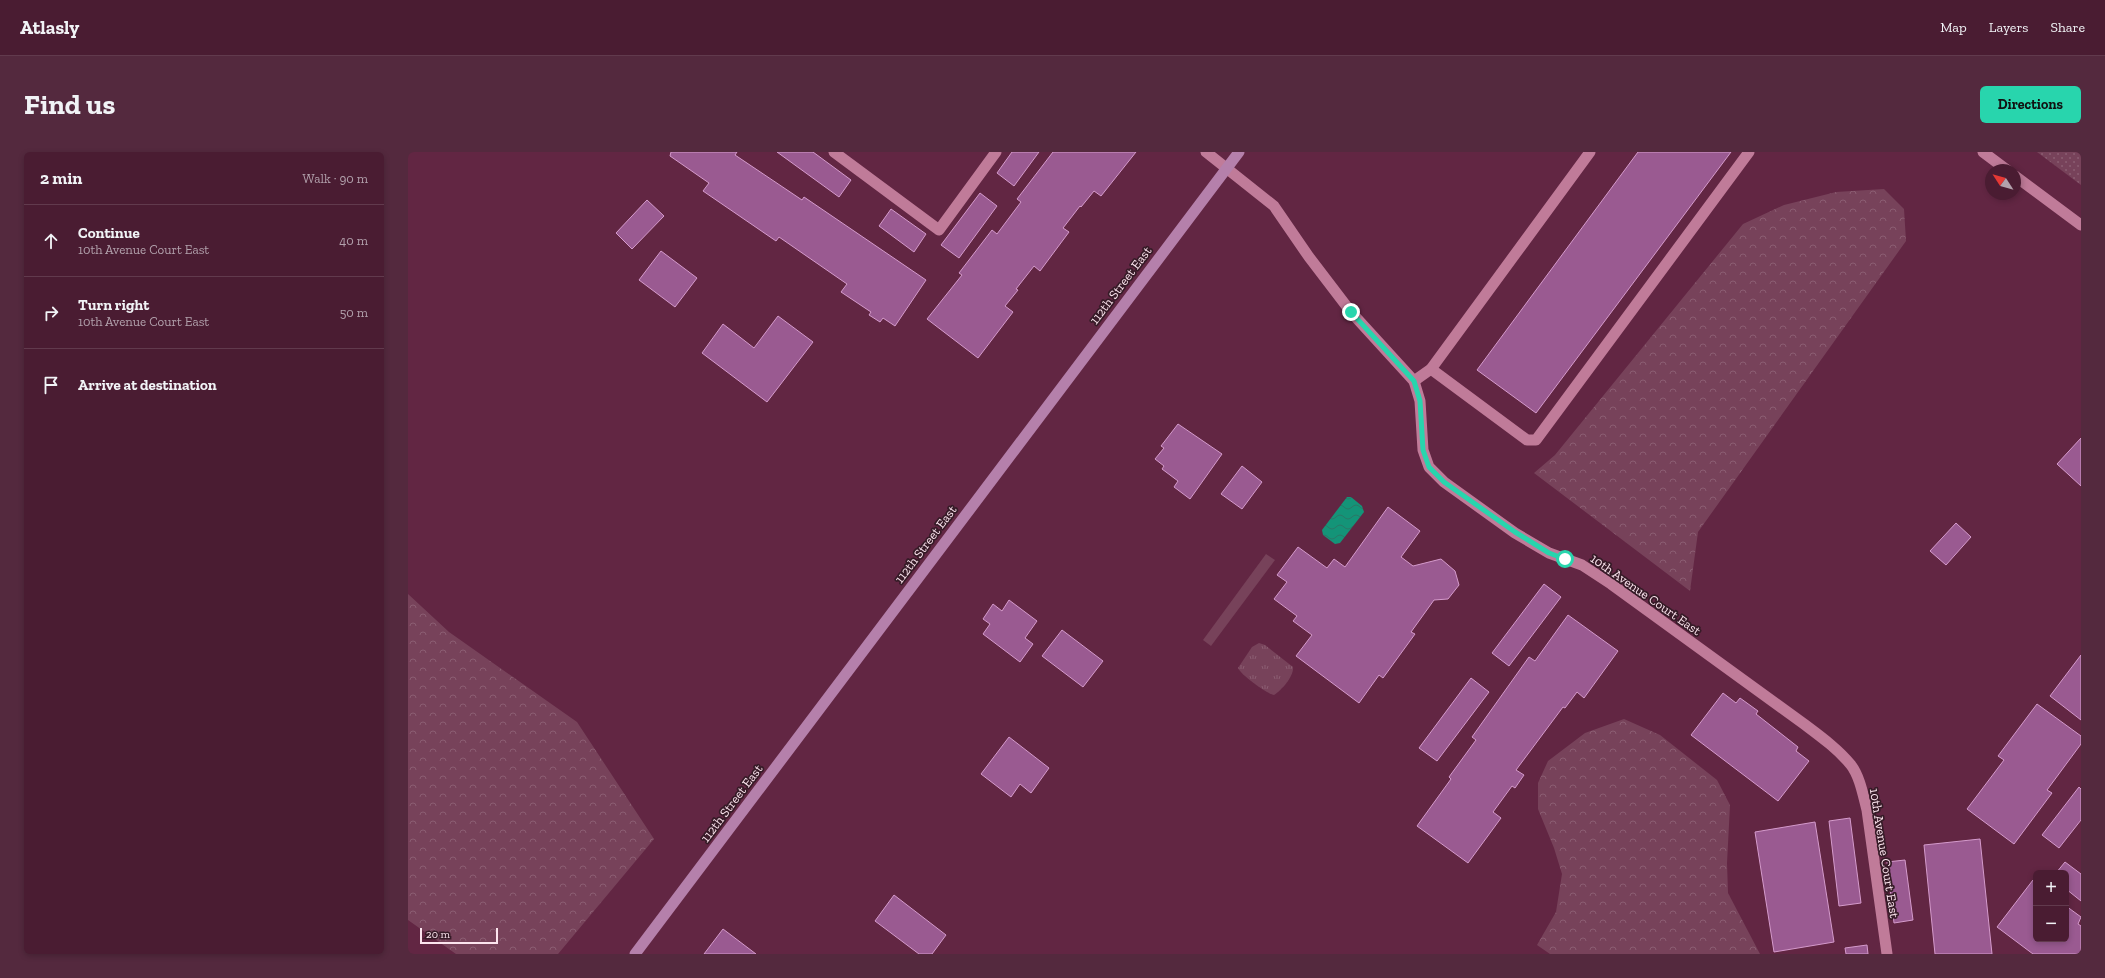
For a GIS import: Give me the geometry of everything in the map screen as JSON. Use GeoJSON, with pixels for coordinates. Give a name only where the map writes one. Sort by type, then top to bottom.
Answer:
{"type":"FeatureCollection","features":[{"type":"Feature","properties":{"kind":"main road","name":"112th Street East"},"geometry":{"type":"LineString","coordinates":[[635,954],[1239,152]]}},
{"type":"Feature","properties":{"kind":"street"},"geometry":{"type":"LineString","coordinates":[[834,152],[939,230],[996,152]]}},
{"type":"Feature","properties":{"kind":"street","name":"10th Avenue Court East"},"geometry":{"type":"LineString","coordinates":[[1206,152],[1227,167],[1274,206],[1309,257],[1351,312],[1414,381],[1420,401],[1423,450],[1429,467],[1444,482],[1522,537],[1549,553],[1582,565],[1611,584],[1804,724],[1832,746],[1852,766],[1862,788],[1867,810],[1887,954]]}},
{"type":"Feature","properties":{"kind":"street"},"geometry":{"type":"LineString","coordinates":[[1414,381],[1431,369],[1590,152]]}},
{"type":"Feature","properties":{"kind":"street"},"geometry":{"type":"LineString","coordinates":[[1431,369],[1527,440],[1536,440],[1749,152]]}},
{"type":"Feature","properties":{"kind":"street"},"geometry":{"type":"LineString","coordinates":[[1983,152],[1999,164]]}},
{"type":"Feature","properties":{"kind":"street"},"geometry":{"type":"LineString","coordinates":[[2021,180],[2081,224]]}},
{"type":"Feature","properties":{"kind":"green space"},"geometry":{"type":"Polygon","coordinates":[[[2037,152],[2081,152],[2081,185],[2037,152]]]}},
{"type":"Feature","properties":{"kind":"green space"},"geometry":{"type":"Polygon","coordinates":[[[1884,189],[1904,209],[1906,241],[1698,532],[1690,591],[1534,473],[1555,455],[1743,224],[1784,205],[1836,192],[1884,189]]]}},
{"type":"Feature","properties":{"kind":"green space"},"geometry":{"type":"Polygon","coordinates":[[[1266,554],[1275,560],[1211,646],[1203,640],[1266,554]]]}},
{"type":"Feature","properties":{"kind":"green space"},"geometry":{"type":"Polygon","coordinates":[[[408,594],[449,632],[577,722],[654,839],[558,954],[456,954],[408,920],[408,594]]]}},
{"type":"Feature","properties":{"kind":"green space"},"geometry":{"type":"Polygon","coordinates":[[[1259,643],[1265,645],[1293,667],[1292,674],[1287,682],[1274,695],[1254,684],[1238,668],[1252,647],[1259,643]]]}},
{"type":"Feature","properties":{"kind":"green space"},"geometry":{"type":"Polygon","coordinates":[[[1624,719],[1660,735],[1717,780],[1730,805],[1727,863],[1728,893],[1760,954],[1550,954],[1537,945],[1556,912],[1562,874],[1554,848],[1538,809],[1538,783],[1548,761],[1585,733],[1624,719]]]}},
{"type":"Feature","properties":{"kind":"water"},"geometry":{"type":"Polygon","coordinates":[[[1347,497],[1351,497],[1362,506],[1364,512],[1340,543],[1335,544],[1323,535],[1322,530],[1347,497]]]}},
{"type":"Feature","properties":{"kind":"building"},"geometry":{"type":"Polygon","coordinates":[[[671,152],[737,152],[735,155],[802,200],[804,197],[926,280],[895,326],[883,318],[880,322],[869,315],[871,312],[841,292],[847,284],[779,237],[776,241],[703,191],[709,183],[670,156],[671,152]]]}},
{"type":"Feature","properties":{"kind":"building"},"geometry":{"type":"Polygon","coordinates":[[[777,152],[813,152],[851,180],[839,197],[777,152]]]}},
{"type":"Feature","properties":{"kind":"building"},"geometry":{"type":"Polygon","coordinates":[[[1012,152],[1039,152],[1014,186],[997,173],[1012,152]]]}},
{"type":"Feature","properties":{"kind":"building"},"geometry":{"type":"Polygon","coordinates":[[[1053,152],[1136,152],[1101,196],[1094,191],[1081,207],[1080,206],[1063,228],[1069,232],[1040,271],[1034,266],[1016,289],[1018,290],[1005,306],[1013,312],[978,358],[927,319],[962,275],[959,273],[992,230],[997,234],[1021,202],[1017,199],[1053,152]]]}},
{"type":"Feature","properties":{"kind":"building"},"geometry":{"type":"Polygon","coordinates":[[[1638,152],[1731,152],[1536,413],[1477,370],[1638,152]]]}},
{"type":"Feature","properties":{"kind":"building"},"geometry":{"type":"Polygon","coordinates":[[[980,193],[997,206],[959,258],[941,245],[980,193]]]}},
{"type":"Feature","properties":{"kind":"building"},"geometry":{"type":"Polygon","coordinates":[[[647,200],[664,216],[632,249],[616,233],[647,200]]]}},
{"type":"Feature","properties":{"kind":"building"},"geometry":{"type":"Polygon","coordinates":[[[891,209],[926,234],[914,252],[879,226],[891,209]]]}},
{"type":"Feature","properties":{"kind":"building"},"geometry":{"type":"Polygon","coordinates":[[[661,251],[697,278],[675,307],[639,280],[661,251]]]}},
{"type":"Feature","properties":{"kind":"building"},"geometry":{"type":"Polygon","coordinates":[[[778,316],[813,342],[767,402],[702,353],[723,324],[754,348],[778,316]]]}},
{"type":"Feature","properties":{"kind":"building"},"geometry":{"type":"Polygon","coordinates":[[[1178,424],[1222,454],[1190,499],[1174,487],[1178,481],[1162,469],[1164,466],[1155,459],[1164,448],[1161,446],[1178,424]]]}},
{"type":"Feature","properties":{"kind":"building"},"geometry":{"type":"Polygon","coordinates":[[[2081,438],[2081,486],[2057,464],[2081,438]]]}},
{"type":"Feature","properties":{"kind":"building"},"geometry":{"type":"Polygon","coordinates":[[[1242,466],[1262,482],[1242,509],[1221,494],[1242,466]]]}},
{"type":"Feature","properties":{"kind":"building"},"geometry":{"type":"Polygon","coordinates":[[[1388,507],[1420,531],[1401,557],[1413,566],[1441,559],[1455,571],[1459,585],[1448,599],[1434,600],[1411,632],[1415,634],[1383,678],[1379,675],[1359,703],[1296,656],[1312,635],[1293,621],[1297,616],[1274,599],[1287,582],[1277,575],[1298,547],[1327,568],[1334,559],[1345,567],[1388,507]]]}},
{"type":"Feature","properties":{"kind":"building"},"geometry":{"type":"Polygon","coordinates":[[[1956,523],[1971,537],[1946,565],[1930,551],[1956,523]]]}},
{"type":"Feature","properties":{"kind":"building"},"geometry":{"type":"Polygon","coordinates":[[[1544,584],[1561,597],[1509,666],[1492,653],[1544,584]]]}},
{"type":"Feature","properties":{"kind":"building"},"geometry":{"type":"Polygon","coordinates":[[[1009,600],[1037,621],[1025,638],[1033,644],[1020,662],[983,634],[990,624],[983,619],[993,604],[1002,611],[1009,600]]]}},
{"type":"Feature","properties":{"kind":"building"},"geometry":{"type":"Polygon","coordinates":[[[1568,615],[1618,651],[1584,698],[1577,692],[1565,708],[1563,707],[1516,770],[1524,775],[1515,788],[1512,786],[1493,812],[1501,818],[1468,863],[1417,826],[1451,779],[1449,777],[1476,740],[1472,737],[1529,657],[1535,661],[1568,615]]]}},
{"type":"Feature","properties":{"kind":"building"},"geometry":{"type":"Polygon","coordinates":[[[1062,630],[1103,661],[1083,687],[1042,656],[1062,630]]]}},
{"type":"Feature","properties":{"kind":"building"},"geometry":{"type":"Polygon","coordinates":[[[2081,655],[2081,720],[2050,696],[2081,655]]]}},
{"type":"Feature","properties":{"kind":"building"},"geometry":{"type":"Polygon","coordinates":[[[1471,678],[1489,692],[1437,761],[1419,748],[1471,678]]]}},
{"type":"Feature","properties":{"kind":"building"},"geometry":{"type":"Polygon","coordinates":[[[1723,693],[1736,703],[1740,698],[1758,711],[1756,714],[1798,747],[1796,751],[1809,761],[1778,801],[1691,735],[1723,693]]]}},
{"type":"Feature","properties":{"kind":"building"},"geometry":{"type":"Polygon","coordinates":[[[2037,704],[2081,736],[2081,744],[2047,790],[2052,793],[2014,844],[1967,809],[2004,760],[1998,756],[2037,704]]]}},
{"type":"Feature","properties":{"kind":"building"},"geometry":{"type":"Polygon","coordinates":[[[1009,737],[1049,768],[1031,793],[1020,784],[1011,797],[981,774],[1009,737]]]}},
{"type":"Feature","properties":{"kind":"building"},"geometry":{"type":"Polygon","coordinates":[[[2079,787],[2081,789],[2081,820],[2059,848],[2042,835],[2079,787]]]}},
{"type":"Feature","properties":{"kind":"building"},"geometry":{"type":"Polygon","coordinates":[[[1850,818],[1861,903],[1839,906],[1829,821],[1850,818]]]}},
{"type":"Feature","properties":{"kind":"building"},"geometry":{"type":"Polygon","coordinates":[[[1815,822],[1834,942],[1774,952],[1755,832],[1815,822]]]}},
{"type":"Feature","properties":{"kind":"building"},"geometry":{"type":"Polygon","coordinates":[[[1980,839],[1992,954],[1935,954],[1924,845],[1980,839]]]}},
{"type":"Feature","properties":{"kind":"building"},"geometry":{"type":"Polygon","coordinates":[[[1905,860],[1913,920],[1894,923],[1887,862],[1905,860]]]}},
{"type":"Feature","properties":{"kind":"building"},"geometry":{"type":"Polygon","coordinates":[[[2065,862],[2081,874],[2081,901],[2069,891],[2069,870],[2058,870],[2065,862]]]}},
{"type":"Feature","properties":{"kind":"building"},"geometry":{"type":"Polygon","coordinates":[[[2033,880],[2033,942],[2069,942],[2069,908],[2081,917],[2078,924],[2081,926],[2081,954],[2033,954],[1997,927],[2033,880]]]}},
{"type":"Feature","properties":{"kind":"building"},"geometry":{"type":"Polygon","coordinates":[[[894,895],[946,935],[932,954],[919,954],[875,921],[894,895]]]}},
{"type":"Feature","properties":{"kind":"building"},"geometry":{"type":"Polygon","coordinates":[[[723,929],[756,954],[704,954],[723,929]]]}},
{"type":"Feature","properties":{"kind":"building"},"geometry":{"type":"Polygon","coordinates":[[[1867,945],[1868,954],[1846,954],[1845,948],[1867,945]]]}},
{"type":"Feature","properties":{"kind":"route"},"geometry":{"type":"LineString","coordinates":[[1351,312],[1414,381],[1420,401],[1423,450],[1429,467],[1444,482],[1515,532],[1549,553],[1565,559]]}}]}
